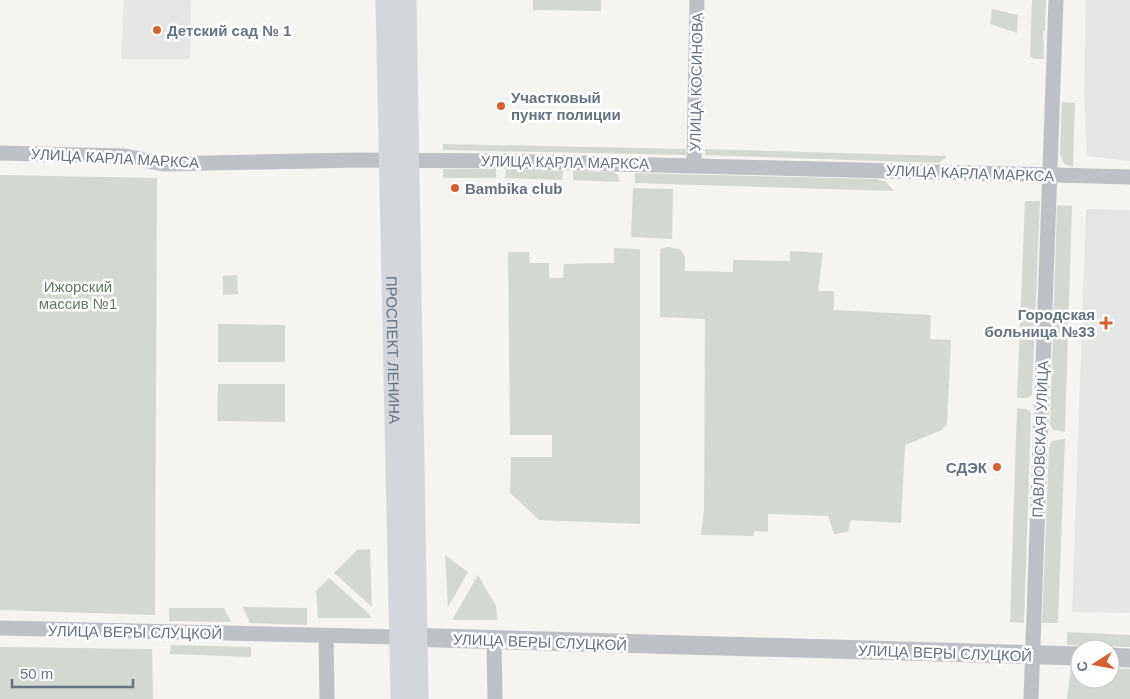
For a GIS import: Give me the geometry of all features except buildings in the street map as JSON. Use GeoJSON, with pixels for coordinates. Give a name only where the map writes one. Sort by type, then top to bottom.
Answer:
{"type":"FeatureCollection","features":[{"type":"Feature","properties":{"kind":"main road","name":"ПРОСПЕКТ ЛЕНИНА"},"geometry":{"type":"LineString","coordinates":[[386,0],[400,160]]}},
{"type":"Feature","properties":{"kind":"main road","name":"ПРОСПЕКТ ЛЕНИНА"},"geometry":{"type":"LineString","coordinates":[[401,699],[408,638],[400,160],[406,0]]}},
{"type":"Feature","properties":{"kind":"main road","name":"ПРОСПЕКТ ЛЕНИНА"},"geometry":{"type":"LineString","coordinates":[[408,638],[418,699]]}},
{"type":"Feature","properties":{"kind":"street","name":"УЛИЦА КОСИНОВА"},"geometry":{"type":"LineString","coordinates":[[694,164],[697,0]]}},
{"type":"Feature","properties":{"kind":"street","name":"ПАВЛОВСКАЯ УЛИЦА"},"geometry":{"type":"LineString","coordinates":[[1031,699],[1056,0]]}},
{"type":"Feature","properties":{"kind":"street","name":"УЛИЦА КАРЛА МАРКСА"},"geometry":{"type":"LineString","coordinates":[[0,153],[125,156],[163,164],[400,160],[694,164],[1130,177]]}},
{"type":"Feature","properties":{"kind":"street","name":"УЛИЦА ВЕРЫ СЛУЦКОЙ"},"geometry":{"type":"LineString","coordinates":[[0,628],[1070,656]]}},
{"type":"Feature","properties":{"kind":"street"},"geometry":{"type":"LineString","coordinates":[[326,636],[327,699]]}},
{"type":"Feature","properties":{"kind":"street"},"geometry":{"type":"LineString","coordinates":[[494,640],[495,699]]}},
{"type":"Feature","properties":{"kind":"shaded area","name":"Детский сад № 1"},"geometry":{"type":"Polygon","coordinates":[[[124,0],[191,0],[190,59],[121,59],[124,0]]]}},
{"type":"Feature","properties":{"kind":"shaded area"},"geometry":{"type":"Polygon","coordinates":[[[1086,0],[1130,0],[1130,161],[1087,156],[1084,91],[1086,0]]]}},
{"type":"Feature","properties":{"kind":"shaded area","name":"Городская больница №33"},"geometry":{"type":"Polygon","coordinates":[[[1086,209],[1130,210],[1130,613],[1072,612],[1086,209]]]}},
{"type":"Feature","properties":{"kind":"green space"},"geometry":{"type":"Polygon","coordinates":[[[533,0],[601,0],[601,11],[533,10],[533,0]]]}},
{"type":"Feature","properties":{"kind":"green space"},"geometry":{"type":"Polygon","coordinates":[[[1032,0],[1046,0],[1045,31],[1043,31],[1044,59],[1034,59],[1030,56],[1032,0]]]}},
{"type":"Feature","properties":{"kind":"green space"},"geometry":{"type":"Polygon","coordinates":[[[992,9],[1018,15],[1017,33],[990,24],[992,9]]]}},
{"type":"Feature","properties":{"kind":"green space"},"geometry":{"type":"Polygon","coordinates":[[[1062,102],[1075,103],[1073,167],[1064,164],[1060,154],[1062,102]]]}},
{"type":"Feature","properties":{"kind":"green space"},"geometry":{"type":"Polygon","coordinates":[[[443,144],[686,149],[686,155],[443,150],[443,144]]]}},
{"type":"Feature","properties":{"kind":"green space"},"geometry":{"type":"Polygon","coordinates":[[[705,149],[947,156],[939,163],[705,155],[705,149]]]}},
{"type":"Feature","properties":{"kind":"green space"},"geometry":{"type":"Polygon","coordinates":[[[443,169],[496,169],[496,178],[443,178],[443,169]]]}},
{"type":"Feature","properties":{"kind":"green space"},"geometry":{"type":"Polygon","coordinates":[[[506,169],[563,171],[562,180],[505,178],[506,169]]]}},
{"type":"Feature","properties":{"kind":"green space"},"geometry":{"type":"Polygon","coordinates":[[[573,171],[613,172],[618,175],[619,182],[573,180],[573,171]]]}},
{"type":"Feature","properties":{"kind":"green space"},"geometry":{"type":"Polygon","coordinates":[[[635,173],[876,179],[886,182],[894,191],[635,183],[635,173]]]}},
{"type":"Feature","properties":{"kind":"green space","name":"Ижорский массив №1"},"geometry":{"type":"Polygon","coordinates":[[[0,175],[157,178],[155,615],[0,610],[0,175]]]}},
{"type":"Feature","properties":{"kind":"green space"},"geometry":{"type":"Polygon","coordinates":[[[633,188],[673,189],[672,239],[631,237],[633,188]]]}},
{"type":"Feature","properties":{"kind":"green space"},"geometry":{"type":"Polygon","coordinates":[[[1025,201],[1040,201],[1032,395],[1028,398],[1017,398],[1025,201]]]}},
{"type":"Feature","properties":{"kind":"green space"},"geometry":{"type":"Polygon","coordinates":[[[1057,205],[1072,206],[1065,432],[1053,430],[1050,425],[1057,205]]]}},
{"type":"Feature","properties":{"kind":"green space"},"geometry":{"type":"Polygon","coordinates":[[[668,247],[680,249],[685,256],[685,271],[733,272],[733,260],[790,261],[790,251],[823,253],[818,291],[834,291],[834,310],[931,315],[930,339],[951,340],[947,423],[942,430],[905,445],[901,523],[851,520],[848,532],[834,534],[828,516],[768,514],[768,532],[755,531],[753,536],[701,535],[704,510],[705,319],[660,317],[660,249],[668,247]]]}},
{"type":"Feature","properties":{"kind":"green space"},"geometry":{"type":"Polygon","coordinates":[[[614,248],[640,249],[640,524],[539,520],[510,493],[511,457],[552,457],[552,435],[510,435],[508,252],[529,252],[530,263],[549,263],[549,278],[563,278],[564,264],[614,263],[614,248]]]}},
{"type":"Feature","properties":{"kind":"green space"},"geometry":{"type":"Polygon","coordinates":[[[237,275],[238,294],[223,295],[223,276],[237,275]]]}},
{"type":"Feature","properties":{"kind":"green space"},"geometry":{"type":"Polygon","coordinates":[[[218,324],[285,325],[285,362],[218,362],[218,324]]]}},
{"type":"Feature","properties":{"kind":"green space"},"geometry":{"type":"Polygon","coordinates":[[[218,384],[285,384],[285,422],[217,421],[218,384]]]}},
{"type":"Feature","properties":{"kind":"green space"},"geometry":{"type":"Polygon","coordinates":[[[1017,408],[1026,409],[1031,413],[1024,623],[1010,622],[1017,408]]]}},
{"type":"Feature","properties":{"kind":"green space"},"geometry":{"type":"Polygon","coordinates":[[[1065,439],[1058,623],[1042,623],[1049,447],[1052,441],[1065,439]]]}},
{"type":"Feature","properties":{"kind":"green space"},"geometry":{"type":"Polygon","coordinates":[[[370,549],[372,607],[334,573],[357,550],[370,549]]]}},
{"type":"Feature","properties":{"kind":"green space"},"geometry":{"type":"Polygon","coordinates":[[[445,555],[468,572],[448,607],[445,555]]]}},
{"type":"Feature","properties":{"kind":"green space"},"geometry":{"type":"Polygon","coordinates":[[[478,575],[496,606],[497,620],[452,620],[478,575]]]}},
{"type":"Feature","properties":{"kind":"green space"},"geometry":{"type":"Polygon","coordinates":[[[329,578],[369,614],[371,618],[318,618],[316,591],[329,578]]]}},
{"type":"Feature","properties":{"kind":"green space"},"geometry":{"type":"Polygon","coordinates":[[[243,607],[307,608],[307,625],[250,623],[243,607]]]}},
{"type":"Feature","properties":{"kind":"green space"},"geometry":{"type":"Polygon","coordinates":[[[169,608],[224,608],[231,622],[169,621],[169,608]]]}},
{"type":"Feature","properties":{"kind":"green space"},"geometry":{"type":"Polygon","coordinates":[[[1067,632],[1130,635],[1130,647],[1120,647],[1120,639],[1070,639],[1070,645],[1067,645],[1067,632]]]}},
{"type":"Feature","properties":{"kind":"green space"},"geometry":{"type":"Polygon","coordinates":[[[171,645],[251,647],[251,657],[170,654],[171,645]]]}},
{"type":"Feature","properties":{"kind":"green space"},"geometry":{"type":"Polygon","coordinates":[[[0,647],[152,649],[153,699],[0,699],[0,647]]]}},
{"type":"Feature","properties":{"kind":"green space"},"geometry":{"type":"Polygon","coordinates":[[[1120,668],[1130,669],[1130,699],[1067,699],[1070,675],[1070,689],[1120,689],[1120,668]]]}},
{"type":"Feature","properties":{"kind":"place","name":"Детский сад № 1"},"geometry":{"type":"Point","coordinates":[157,30]}},
{"type":"Feature","properties":{"kind":"place","name":"Участковый пункт полиции"},"geometry":{"type":"Point","coordinates":[501,106]}},
{"type":"Feature","properties":{"kind":"place","name":"Bambika club"},"geometry":{"type":"Point","coordinates":[455,188]}},
{"type":"Feature","properties":{"kind":"place","name":"Городская больница №33"},"geometry":{"type":"Point","coordinates":[1106,323]}},
{"type":"Feature","properties":{"kind":"place","name":"СДЭК"},"geometry":{"type":"Point","coordinates":[997,467]}}]}
